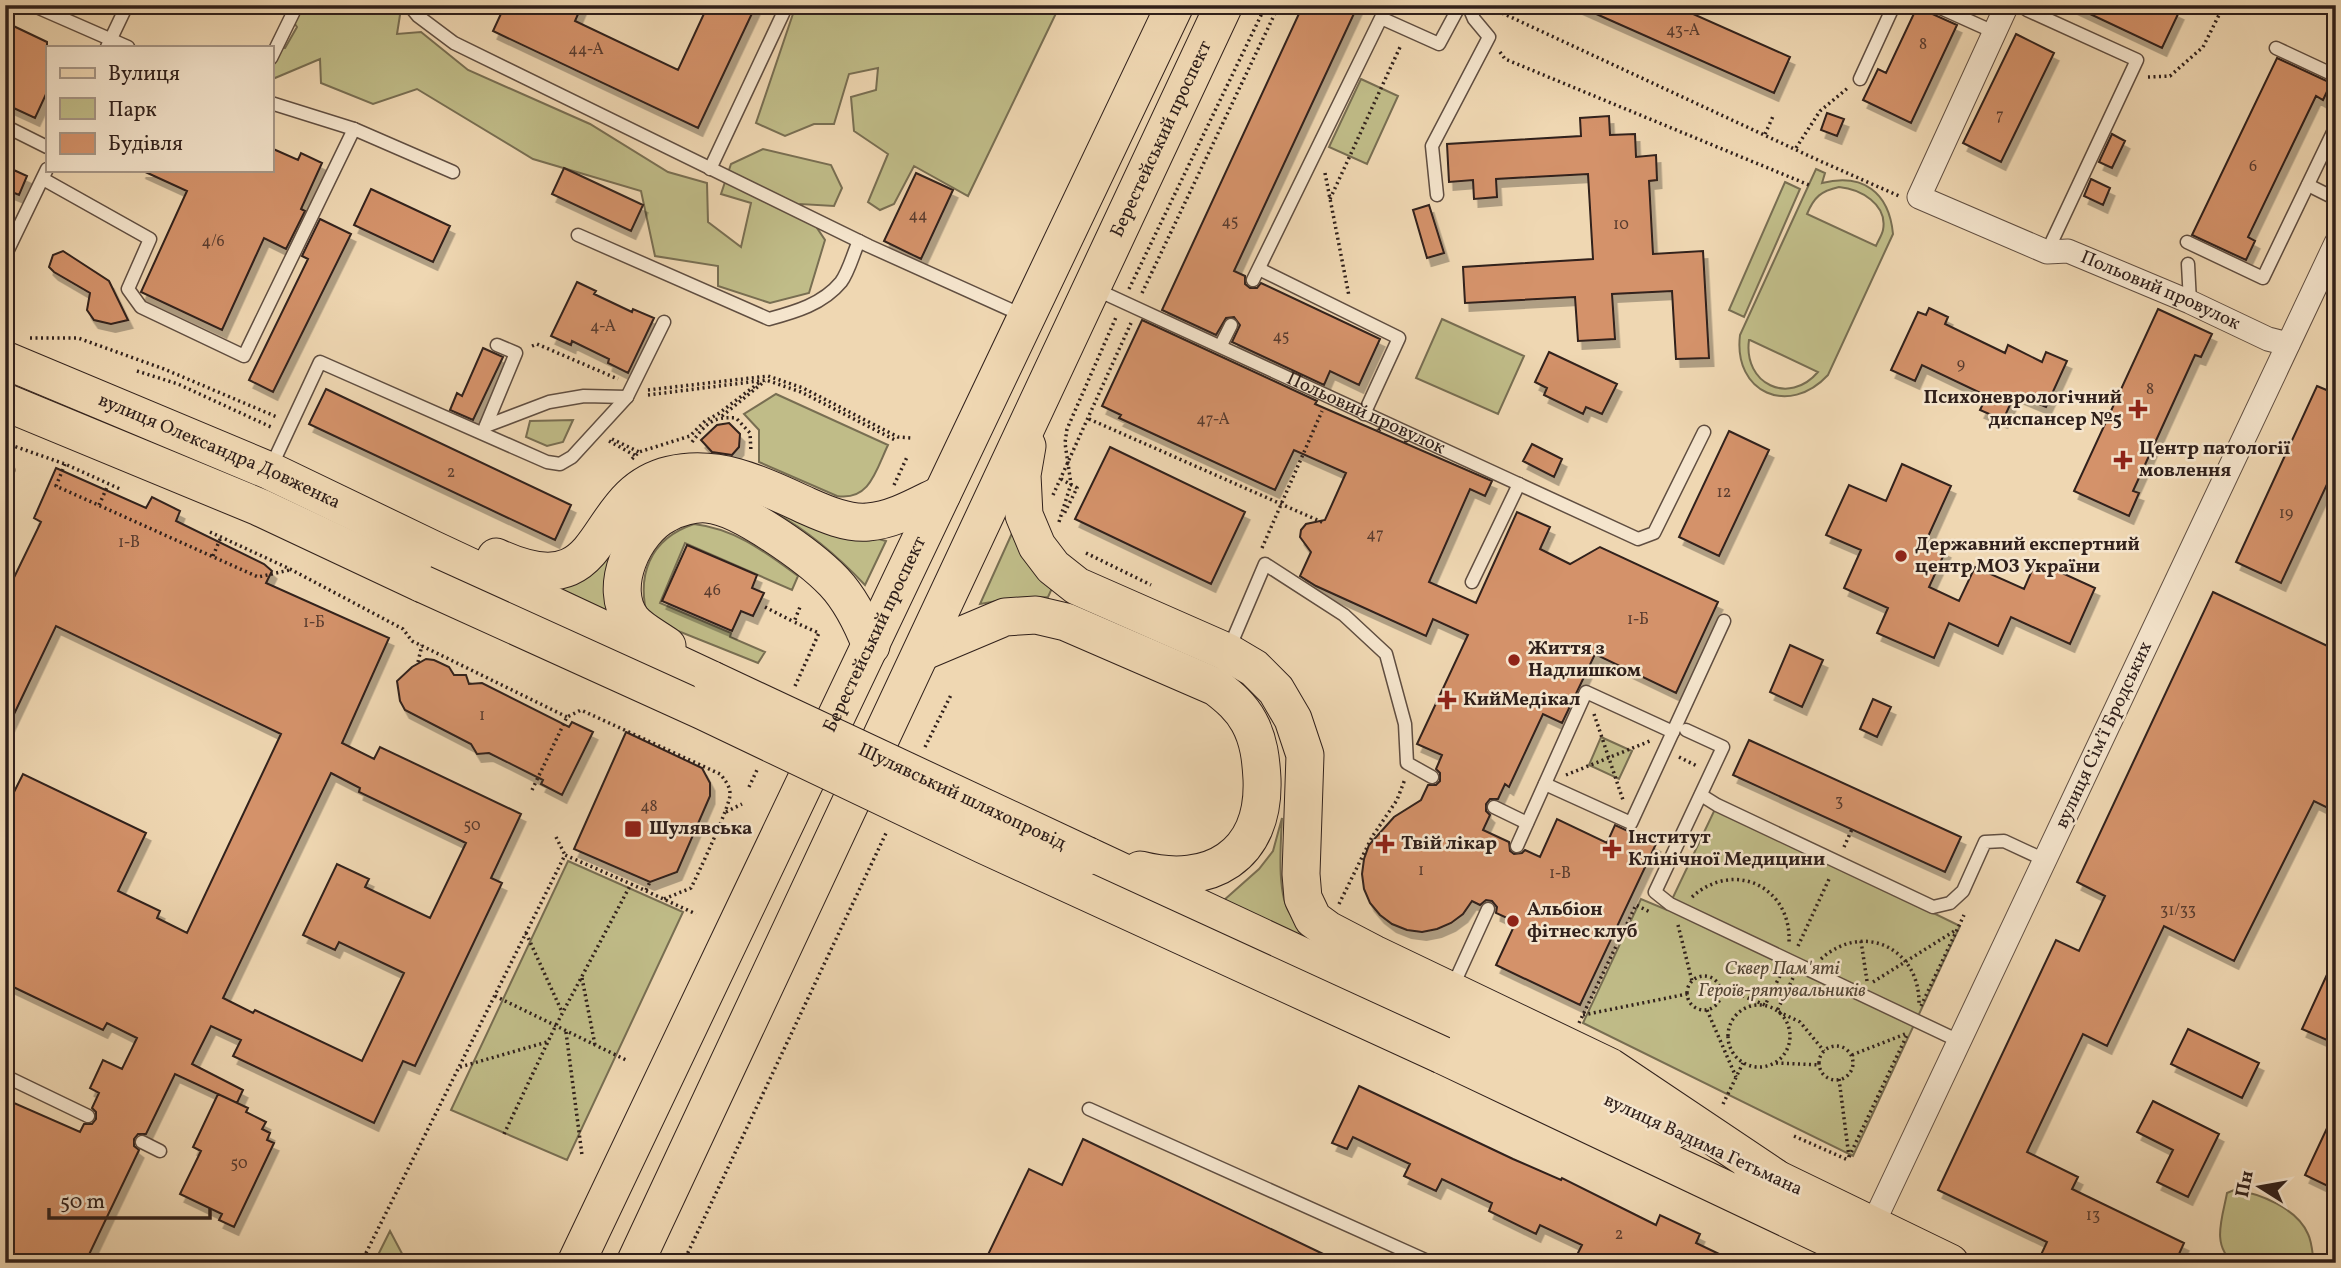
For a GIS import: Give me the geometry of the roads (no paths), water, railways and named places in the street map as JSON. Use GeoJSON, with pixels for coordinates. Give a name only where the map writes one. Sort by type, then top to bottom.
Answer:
{"type":"FeatureCollection","features":[{"type":"Feature","properties":{"kind":"main road","name":"Берестейський проспект"},"geometry":{"type":"LineString","coordinates":[[576,1263],[1175,5]]}},
{"type":"Feature","properties":{"kind":"main road","name":"Берестейський проспект"},"geometry":{"type":"LineString","coordinates":[[635,1263],[787,945],[1031,417],[1107,295],[1224,5]]}},
{"type":"Feature","properties":{"kind":"main road","name":"вулиця Олександра Довженка"},"geometry":{"type":"LineString","coordinates":[[17,349],[270,471],[428,566]]}},
{"type":"Feature","properties":{"kind":"main road","name":"вулиця Олександра Довженка"},"geometry":{"type":"LineString","coordinates":[[5,402],[254,505],[428,566]]}},
{"type":"Feature","properties":{"kind":"main road"},"geometry":{"type":"LineString","coordinates":[[1031,417],[1022,475],[1024,514],[1037,546],[1053,567],[1077,586],[1227,652],[1254,668],[1276,690],[1293,719],[1305,755],[1301,874],[1303,898],[1313,919],[1374,954],[1610,1067],[1774,1177]]}},
{"type":"Feature","properties":{"kind":"main road"},"geometry":{"type":"LineString","coordinates":[[270,471],[372,501],[520,569],[553,573],[574,566],[590,551],[618,511],[642,488],[669,475],[694,472],[747,479],[818,511],[844,520],[867,522],[897,515],[942,494]]}},
{"type":"Feature","properties":{"kind":"main road"},"geometry":{"type":"LineString","coordinates":[[712,680],[632,620],[623,600],[623,577],[632,552],[646,530],[664,514],[683,507],[706,503],[726,507],[751,520],[803,556],[834,581],[862,623],[871,646]]}},
{"type":"Feature","properties":{"kind":"main road","name":"Шулявський шляхопровід"},"geometry":{"type":"LineString","coordinates":[[428,566],[712,680],[1088,856],[1448,1042]]}},
{"type":"Feature","properties":{"kind":"main road","name":"Шулявський шляхопровід"},"geometry":{"type":"LineString","coordinates":[[428,566],[703,710],[984,845],[1448,1042]]}},
{"type":"Feature","properties":{"kind":"main road"},"geometry":{"type":"LineString","coordinates":[[922,652],[1005,617],[1036,615],[1066,622],[1216,687],[1235,703],[1250,723],[1261,755],[1262,790],[1257,823],[1242,849],[1212,871],[1186,876],[1155,874],[1088,856]]}},
{"type":"Feature","properties":{"kind":"main road","name":"вулиця Вадима Гетьмана"},"geometry":{"type":"LineString","coordinates":[[1448,1042],[1774,1177],[1950,1263]]}},
{"type":"Feature","properties":{"kind":"main road","name":"вулиця Вадима Гетьмана"},"geometry":{"type":"LineString","coordinates":[[1448,1042],[1881,1263]]}},
{"type":"Feature","properties":{"kind":"street","name":"Польовий провулок"},"geometry":{"type":"LineString","coordinates":[[2017,7],[1994,32],[1919,197],[2047,252],[2068,251],[2190,302],[2268,339],[2288,344]]}},
{"type":"Feature","properties":{"kind":"street","name":"вулиця Сімʼї Бродських"},"geometry":{"type":"LineString","coordinates":[[1872,1226],[2336,243]]}},
{"type":"Feature","properties":{"kind":"lane"},"geometry":{"type":"LineString","coordinates":[[32,5],[108,44],[127,5]]}},
{"type":"Feature","properties":{"kind":"lane"},"geometry":{"type":"LineString","coordinates":[[273,54],[298,5]]}},
{"type":"Feature","properties":{"kind":"lane"},"geometry":{"type":"LineString","coordinates":[[409,5],[418,16],[454,43],[859,241],[1026,316]]}},
{"type":"Feature","properties":{"kind":"lane"},"geometry":{"type":"LineString","coordinates":[[710,169],[787,5]]}},
{"type":"Feature","properties":{"kind":"lane"},"geometry":{"type":"LineString","coordinates":[[1364,414],[1399,338],[1353,315],[1256,274],[1381,18],[1439,44],[1460,5]]}},
{"type":"Feature","properties":{"kind":"lane"},"geometry":{"type":"LineString","coordinates":[[1437,195],[1432,146],[1489,37],[1474,19],[1468,5]]}},
{"type":"Feature","properties":{"kind":"lane"},"geometry":{"type":"LineString","coordinates":[[1860,79],[1894,5]]}},
{"type":"Feature","properties":{"kind":"lane"},"geometry":{"type":"LineString","coordinates":[[1934,5],[1994,32]]}},
{"type":"Feature","properties":{"kind":"lane"},"geometry":{"type":"LineString","coordinates":[[2017,7],[2137,60],[2047,252]]}},
{"type":"Feature","properties":{"kind":"lane"},"geometry":{"type":"LineString","coordinates":[[2276,48],[2336,76]]}},
{"type":"Feature","properties":{"kind":"lane"},"geometry":{"type":"LineString","coordinates":[[273,104],[354,129],[453,172]]}},
{"type":"Feature","properties":{"kind":"lane"},"geometry":{"type":"LineString","coordinates":[[5,126],[46,146]]}},
{"type":"Feature","properties":{"kind":"lane"},"geometry":{"type":"LineString","coordinates":[[2187,242],[2263,278],[2336,126]]}},
{"type":"Feature","properties":{"kind":"lane"},"geometry":{"type":"LineString","coordinates":[[5,256],[45,174],[150,239],[128,289],[141,307],[244,356],[354,129]]}},
{"type":"Feature","properties":{"kind":"lane"},"geometry":{"type":"LineString","coordinates":[[2308,185],[2336,199]]}},
{"type":"Feature","properties":{"kind":"lane"},"geometry":{"type":"LineString","coordinates":[[578,235],[769,319],[794,313],[824,298],[842,280],[859,241]]}},
{"type":"Feature","properties":{"kind":"lane"},"geometry":{"type":"LineString","coordinates":[[2188,264],[2190,302]]}},
{"type":"Feature","properties":{"kind":"lane","name":"Польовий провулок"},"geometry":{"type":"LineString","coordinates":[[1107,295],[1221,345],[1364,414],[1638,539],[1654,533],[1704,432]]}},
{"type":"Feature","properties":{"kind":"lane"},"geometry":{"type":"LineString","coordinates":[[270,471],[320,362],[484,430],[547,462],[560,464],[572,457],[630,392],[664,321]]}},
{"type":"Feature","properties":{"kind":"lane"},"geometry":{"type":"LineString","coordinates":[[1221,345],[1231,325]]}},
{"type":"Feature","properties":{"kind":"lane"},"geometry":{"type":"LineString","coordinates":[[484,430],[516,353],[497,345]]}},
{"type":"Feature","properties":{"kind":"lane"},"geometry":{"type":"LineString","coordinates":[[484,430],[549,402],[630,392]]}},
{"type":"Feature","properties":{"kind":"lane"},"geometry":{"type":"LineString","coordinates":[[1472,582],[1519,484]]}},
{"type":"Feature","properties":{"kind":"lane"},"geometry":{"type":"LineString","coordinates":[[1227,652],[1265,564],[1344,615],[1386,654],[1405,724],[1407,763],[1432,777]]}},
{"type":"Feature","properties":{"kind":"lane"},"geometry":{"type":"LineString","coordinates":[[1545,784],[1631,823],[1680,731],[1724,621]]}},
{"type":"Feature","properties":{"kind":"lane"},"geometry":{"type":"LineString","coordinates":[[1517,846],[1586,692],[1723,747],[1655,892],[1684,911],[1959,1041]]}},
{"type":"Feature","properties":{"kind":"lane"},"geometry":{"type":"LineString","coordinates":[[1701,795],[1934,907],[1950,903],[1963,891],[1985,842],[2004,841],[2045,860]]}},
{"type":"Feature","properties":{"kind":"lane"},"geometry":{"type":"LineString","coordinates":[[1494,807],[1527,823]]}},
{"type":"Feature","properties":{"kind":"lane"},"geometry":{"type":"LineString","coordinates":[[1451,991],[1488,909]]}},
{"type":"Feature","properties":{"kind":"lane"},"geometry":{"type":"LineString","coordinates":[[5,1076],[88,1116]]}},
{"type":"Feature","properties":{"kind":"lane"},"geometry":{"type":"LineString","coordinates":[[1089,1109],[1432,1263]]}},
{"type":"Feature","properties":{"kind":"lane"},"geometry":{"type":"LineString","coordinates":[[142,1142],[160,1151]]}},
{"type":"Feature","properties":{"kind":"place","name":"Психоневрологічний диспансер №5"},"geometry":{"type":"Point","coordinates":[2138,409]}},
{"type":"Feature","properties":{"kind":"place","name":"Центр патології мовлення"},"geometry":{"type":"Point","coordinates":[2123,460]}},
{"type":"Feature","properties":{"kind":"place","name":"Державний експертний центр МОЗ України"},"geometry":{"type":"Point","coordinates":[1901,556]}},
{"type":"Feature","properties":{"kind":"place","name":"Життя з Надлишком"},"geometry":{"type":"Point","coordinates":[1514,660]}},
{"type":"Feature","properties":{"kind":"place","name":"КийМедікал"},"geometry":{"type":"Point","coordinates":[1447,700]}},
{"type":"Feature","properties":{"kind":"place","name":"Шулявська"},"geometry":{"type":"Point","coordinates":[633,829]}},
{"type":"Feature","properties":{"kind":"place","name":"Твій лікар"},"geometry":{"type":"Point","coordinates":[1385,844]}},
{"type":"Feature","properties":{"kind":"place","name":"Інститут Клінічної Медицини"},"geometry":{"type":"Point","coordinates":[1612,849]}},
{"type":"Feature","properties":{"kind":"place","name":"Альбіон фітнес клуб"},"geometry":{"type":"Point","coordinates":[1513,921]}},
{"type":"Feature","properties":{"kind":"park label","name":"Сквер Пам'яті Героїв-рятувальників"},"geometry":{"type":"Point","coordinates":[1782,980]}}]}
